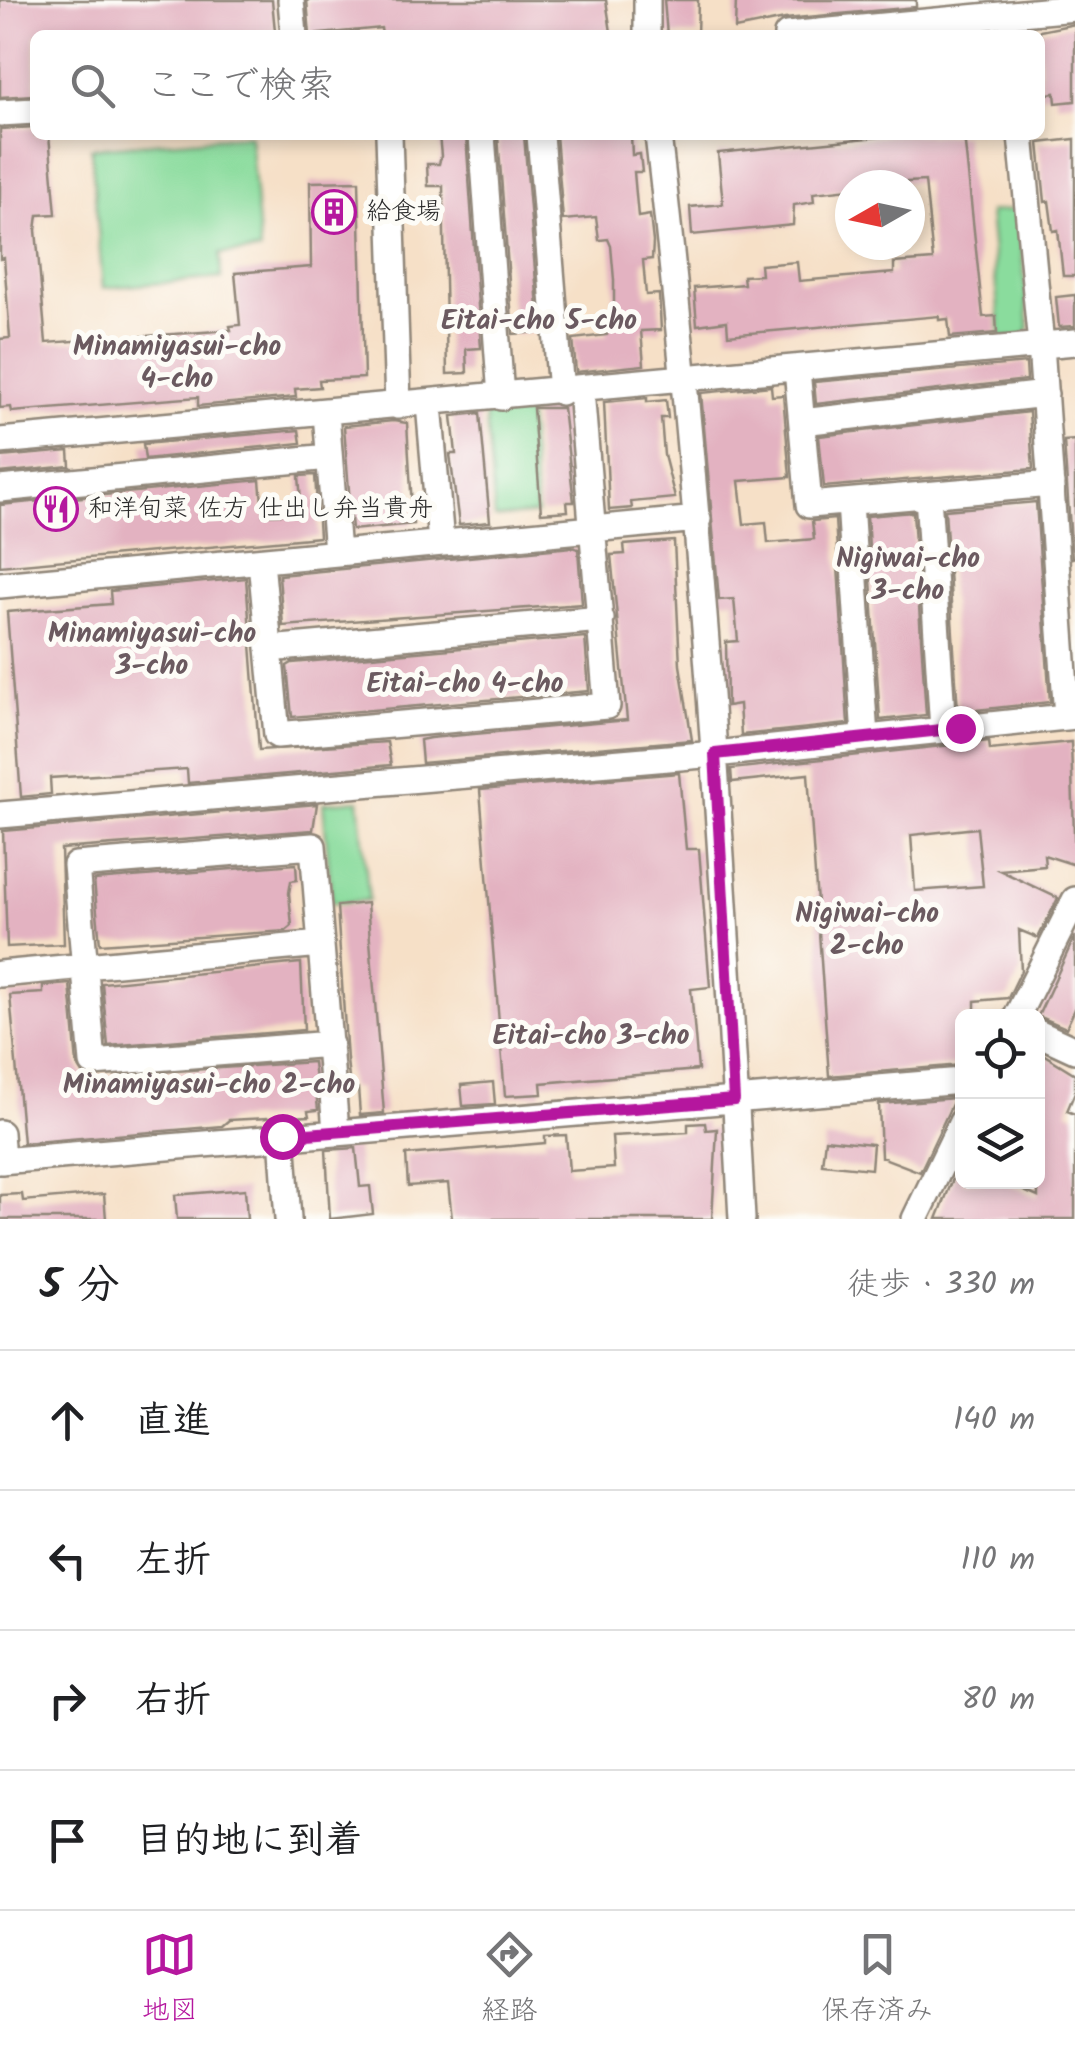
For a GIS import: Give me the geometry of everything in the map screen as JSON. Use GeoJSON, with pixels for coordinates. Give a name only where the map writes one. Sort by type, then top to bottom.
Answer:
{"type":"FeatureCollection","features":[{"type":"Feature","properties":{"kind":"street"},"geometry":{"type":"LineString","coordinates":[[291,0],[294,30]]}},
{"type":"Feature","properties":{"kind":"street"},"geometry":{"type":"LineString","coordinates":[[952,0],[1002,22]]}},
{"type":"Feature","properties":{"kind":"street"},"geometry":{"type":"LineString","coordinates":[[870,30],[1002,22],[1040,6],[1075,8]]}},
{"type":"Feature","properties":{"kind":"street"},"geometry":{"type":"LineString","coordinates":[[0,114],[30,111]]}},
{"type":"Feature","properties":{"kind":"street"},"geometry":{"type":"LineString","coordinates":[[389,140],[398,406]]}},
{"type":"Feature","properties":{"kind":"street"},"geometry":{"type":"LineString","coordinates":[[482,140],[501,397]]}},
{"type":"Feature","properties":{"kind":"street"},"geometry":{"type":"LineString","coordinates":[[262,560],[277,736],[607,706],[594,529],[571,391],[541,140]]}},
{"type":"Feature","properties":{"kind":"street"},"geometry":{"type":"LineString","coordinates":[[659,140],[698,519],[742,1219]]}},
{"type":"Feature","properties":{"kind":"street"},"geometry":{"type":"LineString","coordinates":[[0,815],[715,754],[1071,717],[1059,487],[1045,394],[1021,140]]}},
{"type":"Feature","properties":{"kind":"street"},"geometry":{"type":"LineString","coordinates":[[0,441],[1075,342]]}},
{"type":"Feature","properties":{"kind":"street"},"geometry":{"type":"LineString","coordinates":[[798,369],[809,505],[1059,487]]}},
{"type":"Feature","properties":{"kind":"street"},"geometry":{"type":"LineString","coordinates":[[802,422],[1045,394]]}},
{"type":"Feature","properties":{"kind":"street"},"geometry":{"type":"LineString","coordinates":[[429,404],[442,543]]}},
{"type":"Feature","properties":{"kind":"street"},"geometry":{"type":"LineString","coordinates":[[326,412],[337,554]]}},
{"type":"Feature","properties":{"kind":"street"},"geometry":{"type":"LineString","coordinates":[[0,488],[330,458]]}},
{"type":"Feature","properties":{"kind":"street"},"geometry":{"type":"LineString","coordinates":[[928,495],[943,730]]}},
{"type":"Feature","properties":{"kind":"street"},"geometry":{"type":"LineString","coordinates":[[850,502],[865,738]]}},
{"type":"Feature","properties":{"kind":"street"},"geometry":{"type":"LineString","coordinates":[[0,585],[698,519]]}},
{"type":"Feature","properties":{"kind":"street"},"geometry":{"type":"LineString","coordinates":[[270,648],[601,619]]}},
{"type":"Feature","properties":{"kind":"street"},"geometry":{"type":"LineString","coordinates":[[330,1044],[93,1063],[76,865],[313,846],[322,944],[330,1044],[336,1131]]}},
{"type":"Feature","properties":{"kind":"street"},"geometry":{"type":"LineString","coordinates":[[1020,1009],[1075,900]]}},
{"type":"Feature","properties":{"kind":"street"},"geometry":{"type":"LineString","coordinates":[[0,974],[322,944]]}},
{"type":"Feature","properties":{"kind":"street"},"geometry":{"type":"LineString","coordinates":[[1045,1036],[1075,1050]]}},
{"type":"Feature","properties":{"kind":"street"},"geometry":{"type":"LineString","coordinates":[[0,1133],[1,1161],[955,1082]]}},
{"type":"Feature","properties":{"kind":"street"},"geometry":{"type":"LineString","coordinates":[[282,1136],[288,1219]]}},
{"type":"Feature","properties":{"kind":"street"},"geometry":{"type":"LineString","coordinates":[[915,1219],[955,1136]]}},
{"type":"Feature","properties":{"kind":"green space"},"geometry":{"type":"Polygon","coordinates":[[[189,140],[250,140],[260,251],[220,254],[221,278],[103,288],[91,148],[189,140]]]}},
{"type":"Feature","properties":{"kind":"green space"},"geometry":{"type":"Polygon","coordinates":[[[1018,209],[1029,328],[1023,336],[1001,339],[989,212],[1018,209]]]}},
{"type":"Feature","properties":{"kind":"green space"},"geometry":{"type":"Polygon","coordinates":[[[527,406],[537,514],[495,518],[485,410],[527,406]]]}},
{"type":"Feature","properties":{"kind":"green space"},"geometry":{"type":"Polygon","coordinates":[[[359,800],[369,900],[332,903],[323,803],[359,800]]]}},
{"type":"Feature","properties":{"kind":"building"},"geometry":{"type":"Polygon","coordinates":[[[0,0],[272,0],[275,30],[30,30],[30,95],[0,97],[0,0]]]}},
{"type":"Feature","properties":{"kind":"building"},"geometry":{"type":"Polygon","coordinates":[[[307,0],[606,0],[611,30],[381,28],[310,30],[307,0]]]}},
{"type":"Feature","properties":{"kind":"building"},"geometry":{"type":"Polygon","coordinates":[[[664,0],[698,0],[697,30],[667,30],[664,0]]]}},
{"type":"Feature","properties":{"kind":"building"},"geometry":{"type":"Polygon","coordinates":[[[736,0],[916,0],[916,7],[785,19],[735,29],[736,0]]]}},
{"type":"Feature","properties":{"kind":"building"},"geometry":{"type":"Polygon","coordinates":[[[1075,24],[1075,101],[1056,103],[1055,93],[1045,94],[1045,30],[1075,24]]]}},
{"type":"Feature","properties":{"kind":"building"},"geometry":{"type":"Polygon","coordinates":[[[30,127],[30,140],[49,140],[56,214],[38,215],[36,230],[46,343],[231,330],[230,326],[240,325],[235,273],[311,267],[310,182],[359,181],[364,378],[319,380],[320,387],[295,389],[296,397],[198,406],[198,397],[12,412],[11,407],[0,408],[0,339],[10,338],[4,258],[0,259],[0,129],[30,127]]]}},
{"type":"Feature","properties":{"kind":"building"},"geometry":{"type":"Polygon","coordinates":[[[1075,139],[1075,276],[1063,276],[1058,230],[1053,231],[1049,201],[1045,202],[1039,143],[1075,139]]]}},
{"type":"Feature","properties":{"kind":"building"},"geometry":{"type":"Polygon","coordinates":[[[439,140],[466,140],[481,348],[466,349],[467,373],[447,374],[443,186],[428,186],[427,164],[439,164],[439,140]]]}},
{"type":"Feature","properties":{"kind":"building"},"geometry":{"type":"Polygon","coordinates":[[[498,140],[524,140],[540,332],[513,334],[498,140]]]}},
{"type":"Feature","properties":{"kind":"building"},"geometry":{"type":"Polygon","coordinates":[[[556,140],[631,140],[632,155],[640,154],[642,172],[634,172],[638,217],[650,215],[653,242],[652,259],[643,260],[646,295],[659,294],[661,330],[641,331],[644,365],[576,372],[573,339],[607,335],[605,315],[614,314],[614,280],[611,246],[608,239],[599,240],[596,217],[563,220],[556,140]]]}},
{"type":"Feature","properties":{"kind":"building"},"geometry":{"type":"Polygon","coordinates":[[[848,140],[965,140],[983,317],[996,316],[997,333],[950,337],[948,319],[939,320],[939,316],[728,335],[727,321],[697,325],[694,288],[744,284],[743,276],[761,275],[760,265],[797,262],[799,281],[894,273],[894,263],[933,260],[925,170],[835,170],[835,191],[813,193],[814,202],[794,205],[793,225],[692,235],[690,207],[723,204],[718,153],[848,140]]]}},
{"type":"Feature","properties":{"kind":"building"},"geometry":{"type":"Polygon","coordinates":[[[1075,295],[1075,326],[1059,327],[1056,297],[1075,295]]]}},
{"type":"Feature","properties":{"kind":"building"},"geometry":{"type":"Polygon","coordinates":[[[1026,363],[1027,380],[816,404],[814,382],[1026,363]]]}},
{"type":"Feature","properties":{"kind":"building"},"geometry":{"type":"Polygon","coordinates":[[[771,386],[772,396],[783,395],[790,477],[739,481],[744,524],[766,522],[768,543],[814,539],[812,521],[835,519],[848,724],[741,735],[739,704],[727,706],[726,642],[738,641],[734,599],[719,600],[701,393],[771,386]]]}},
{"type":"Feature","properties":{"kind":"building"},"geometry":{"type":"Polygon","coordinates":[[[647,398],[647,402],[666,400],[668,418],[661,418],[664,455],[675,498],[631,502],[632,508],[609,510],[604,402],[647,398]]]}},
{"type":"Feature","properties":{"kind":"building"},"geometry":{"type":"Polygon","coordinates":[[[533,408],[563,408],[574,502],[567,502],[568,511],[541,513],[533,408]]]}},
{"type":"Feature","properties":{"kind":"building"},"geometry":{"type":"Polygon","coordinates":[[[1029,412],[1033,469],[824,487],[819,436],[1029,412]]]}},
{"type":"Feature","properties":{"kind":"building"},"geometry":{"type":"Polygon","coordinates":[[[480,413],[490,522],[459,525],[450,454],[456,454],[452,416],[480,413]]]}},
{"type":"Feature","properties":{"kind":"building"},"geometry":{"type":"Polygon","coordinates":[[[407,423],[413,524],[352,530],[344,426],[407,423]]]}},
{"type":"Feature","properties":{"kind":"building"},"geometry":{"type":"Polygon","coordinates":[[[299,430],[301,443],[145,459],[143,444],[299,430]]]}},
{"type":"Feature","properties":{"kind":"building"},"geometry":{"type":"Polygon","coordinates":[[[1075,440],[1075,557],[1072,558],[1064,441],[1075,440]]]}},
{"type":"Feature","properties":{"kind":"building"},"geometry":{"type":"Polygon","coordinates":[[[69,451],[70,466],[0,473],[0,457],[69,451]]]}},
{"type":"Feature","properties":{"kind":"building"},"geometry":{"type":"Polygon","coordinates":[[[315,475],[319,537],[0,566],[0,505],[260,480],[263,515],[302,513],[299,476],[315,475]]]}},
{"type":"Feature","properties":{"kind":"building"},"geometry":{"type":"Polygon","coordinates":[[[1036,502],[1050,702],[958,712],[945,510],[1036,502]]]}},
{"type":"Feature","properties":{"kind":"building"},"geometry":{"type":"Polygon","coordinates":[[[913,512],[926,715],[880,720],[867,516],[913,512]]]}},
{"type":"Feature","properties":{"kind":"building"},"geometry":{"type":"Polygon","coordinates":[[[674,541],[680,665],[692,740],[422,763],[420,740],[627,720],[611,555],[625,554],[624,545],[674,541]]]}},
{"type":"Feature","properties":{"kind":"building"},"geometry":{"type":"Polygon","coordinates":[[[578,549],[582,604],[283,626],[279,575],[578,549]]]}},
{"type":"Feature","properties":{"kind":"building"},"geometry":{"type":"Polygon","coordinates":[[[246,578],[259,750],[387,742],[391,765],[188,783],[187,769],[50,778],[51,794],[21,797],[7,612],[111,604],[110,591],[246,578]]]}},
{"type":"Feature","properties":{"kind":"building"},"geometry":{"type":"Polygon","coordinates":[[[585,637],[589,691],[292,717],[287,666],[292,663],[585,637]]]}},
{"type":"Feature","properties":{"kind":"building"},"geometry":{"type":"Polygon","coordinates":[[[989,741],[990,750],[1071,742],[1075,865],[1044,855],[1045,866],[999,870],[1058,898],[1038,938],[1019,930],[1021,971],[1008,998],[975,1001],[975,1009],[955,1009],[955,1066],[829,1076],[808,774],[732,782],[731,769],[989,741]],[[977,828],[911,835],[915,891],[983,886],[977,828]]]}},
{"type":"Feature","properties":{"kind":"building"},"geometry":{"type":"Polygon","coordinates":[[[679,773],[686,849],[699,849],[710,987],[691,989],[698,1070],[541,1083],[542,1094],[505,1096],[480,790],[679,773]]]}},
{"type":"Feature","properties":{"kind":"building"},"geometry":{"type":"Polygon","coordinates":[[[317,804],[313,830],[61,849],[64,944],[7,947],[3,831],[317,804]]]}},
{"type":"Feature","properties":{"kind":"building"},"geometry":{"type":"Polygon","coordinates":[[[296,864],[297,880],[291,881],[289,893],[292,926],[286,931],[100,944],[94,880],[296,864]]]}},
{"type":"Feature","properties":{"kind":"building"},"geometry":{"type":"Polygon","coordinates":[[[367,903],[384,1113],[360,1115],[358,1088],[350,1088],[337,906],[367,903]]]}},
{"type":"Feature","properties":{"kind":"building"},"geometry":{"type":"Polygon","coordinates":[[[1075,936],[1075,1009],[1066,1028],[1045,1019],[1045,1009],[1041,1009],[1075,936]]]}},
{"type":"Feature","properties":{"kind":"building"},"geometry":{"type":"Polygon","coordinates":[[[301,963],[304,1030],[108,1046],[102,983],[301,963]]]}},
{"type":"Feature","properties":{"kind":"building"},"geometry":{"type":"Polygon","coordinates":[[[70,984],[77,1064],[85,1077],[313,1062],[318,1110],[308,1111],[309,1116],[229,1120],[222,1126],[23,1143],[10,995],[43,993],[43,986],[70,984]]]}},
{"type":"Feature","properties":{"kind":"building"},"geometry":{"type":"Polygon","coordinates":[[[1045,1055],[1075,1074],[1075,1092],[1067,1111],[1075,1114],[1075,1219],[937,1219],[955,1174],[955,1189],[1019,1189],[1038,1197],[1038,1189],[1045,1189],[1045,1055]]]}},
{"type":"Feature","properties":{"kind":"building"},"geometry":{"type":"Polygon","coordinates":[[[493,1082],[495,1104],[463,1106],[461,1085],[493,1082]]]}},
{"type":"Feature","properties":{"kind":"building"},"geometry":{"type":"Polygon","coordinates":[[[955,1098],[920,1172],[881,1157],[879,1104],[955,1098]]]}},
{"type":"Feature","properties":{"kind":"building"},"geometry":{"type":"Polygon","coordinates":[[[705,1123],[706,1130],[717,1129],[712,1219],[452,1219],[448,1183],[408,1186],[406,1155],[545,1143],[545,1136],[566,1135],[569,1171],[614,1168],[612,1136],[688,1132],[688,1124],[705,1123]]]}},
{"type":"Feature","properties":{"kind":"building"},"geometry":{"type":"Polygon","coordinates":[[[825,1139],[873,1144],[871,1169],[822,1164],[825,1139]]]}},
{"type":"Feature","properties":{"kind":"building"},"geometry":{"type":"Polygon","coordinates":[[[356,1148],[360,1187],[370,1186],[373,1214],[330,1219],[326,1150],[356,1148]]]}},
{"type":"Feature","properties":{"kind":"building"},"geometry":{"type":"Polygon","coordinates":[[[245,1189],[247,1219],[177,1219],[175,1195],[245,1189]]]}},
{"type":"Feature","properties":{"kind":"building"},"geometry":{"type":"Polygon","coordinates":[[[22,1194],[23,1201],[104,1194],[106,1219],[0,1219],[0,1195],[22,1194]]]}},
{"type":"Feature","properties":{"kind":"place","name":"給食場"},"geometry":{"type":"Point","coordinates":[334,212]}},
{"type":"Feature","properties":{"kind":"place","name":"和洋旬菜 佐方 仕出し弁当貴舟"},"geometry":{"type":"Point","coordinates":[56,509]}},
{"type":"Feature","properties":{"kind":"district","name":"Eitai-cho 5-cho"},"geometry":{"type":"Point","coordinates":[539,321]}},
{"type":"Feature","properties":{"kind":"district","name":"Minamiyasui-cho 4-cho"},"geometry":{"type":"Point","coordinates":[177,363]}},
{"type":"Feature","properties":{"kind":"district","name":"Nigiwai-cho 3-cho"},"geometry":{"type":"Point","coordinates":[908,575]}},
{"type":"Feature","properties":{"kind":"district","name":"Minamiyasui-cho 3-cho"},"geometry":{"type":"Point","coordinates":[152,650]}},
{"type":"Feature","properties":{"kind":"district","name":"Eitai-cho 4-cho"},"geometry":{"type":"Point","coordinates":[465,684]}},
{"type":"Feature","properties":{"kind":"district","name":"Nigiwai-cho 2-cho"},"geometry":{"type":"Point","coordinates":[867,930]}},
{"type":"Feature","properties":{"kind":"district","name":"Eitai-cho 3-cho"},"geometry":{"type":"Point","coordinates":[591,1036]}},
{"type":"Feature","properties":{"kind":"district","name":"Minamiyasui-cho 2-cho"},"geometry":{"type":"Point","coordinates":[209,1085]}},
{"type":"Feature","properties":{"kind":"route"},"geometry":{"type":"LineString","coordinates":[[282,1136],[734,1100],[715,754],[960,728]]}}]}
